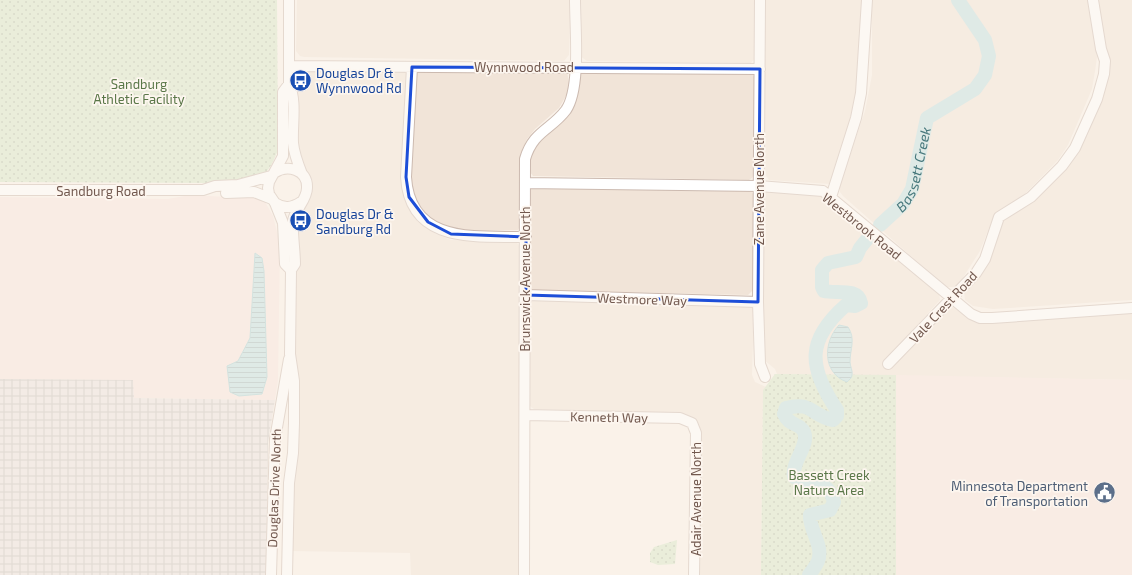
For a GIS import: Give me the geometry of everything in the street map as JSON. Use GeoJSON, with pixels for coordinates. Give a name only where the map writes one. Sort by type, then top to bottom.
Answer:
{"type":"FeatureCollection","features":[{"type":"Feature","properties":{"kind":"street","name":"Douglas Drive North"},"geometry":{"type":"LineString","coordinates":[[289,0],[289,66],[288,84],[283,92],[283,156],[268,188],[283,223],[285,264],[291,270]]}},
{"type":"Feature","properties":{"kind":"street","name":"Brunswick Avenue North"},"geometry":{"type":"LineString","coordinates":[[524,575],[526,159],[528,149],[534,139],[558,118],[570,102],[574,92],[575,0]]}},
{"type":"Feature","properties":{"kind":"street","name":"Zane Avenue North"},"geometry":{"type":"LineString","coordinates":[[760,0],[758,302],[760,364],[765,377]]}},
{"type":"Feature","properties":{"kind":"street"},"geometry":{"type":"LineString","coordinates":[[831,197],[856,118],[861,93],[867,0]]}},
{"type":"Feature","properties":{"kind":"street","name":"Vale Crest Road"},"geometry":{"type":"LineString","coordinates":[[888,364],[952,300],[976,273],[985,259],[999,217],[1031,197],[1069,158],[1098,99],[1104,74],[1105,61],[1101,49],[1093,0]]}},
{"type":"Feature","properties":{"kind":"street","name":"Wynnwood Road"},"geometry":{"type":"LineString","coordinates":[[289,66],[760,69]]}},
{"type":"Feature","properties":{"kind":"street"},"geometry":{"type":"LineString","coordinates":[[412,67],[406,177],[409,197],[418,211],[428,222],[451,234],[526,237]]}},
{"type":"Feature","properties":{"kind":"street","name":"Douglas Drive North"},"geometry":{"type":"LineString","coordinates":[[288,84],[293,92],[294,151],[308,188],[307,193],[297,209],[293,224],[295,264],[291,270],[290,354],[294,381],[294,423],[293,453],[289,483],[288,575]]}},
{"type":"Feature","properties":{"kind":"street"},"geometry":{"type":"LineString","coordinates":[[273,175],[288,168],[302,174]]}},
{"type":"Feature","properties":{"kind":"street","name":"Sandburg Road"},"geometry":{"type":"LineString","coordinates":[[203,190],[215,186],[238,185],[273,175]]}},
{"type":"Feature","properties":{"kind":"street","name":"Westbrook Road"},"geometry":{"type":"LineString","coordinates":[[525,183],[759,186],[823,191],[952,300],[971,314],[980,318],[1132,308]]}},
{"type":"Feature","properties":{"kind":"street","name":"Sandburg Road"},"geometry":{"type":"LineString","coordinates":[[0,190],[203,190],[215,193],[254,192],[273,201]]}},
{"type":"Feature","properties":{"kind":"street"},"geometry":{"type":"LineString","coordinates":[[273,201],[280,206],[291,207],[301,202]]}},
{"type":"Feature","properties":{"kind":"street","name":"Westmore Way"},"geometry":{"type":"LineString","coordinates":[[526,295],[758,302]]}},
{"type":"Feature","properties":{"kind":"street","name":"Douglas Drive North"},"geometry":{"type":"LineString","coordinates":[[271,575],[275,439],[284,381],[290,354]]}},
{"type":"Feature","properties":{"kind":"street","name":"Kenneth Way"},"geometry":{"type":"LineString","coordinates":[[525,415],[680,418],[692,423]]}},
{"type":"Feature","properties":{"kind":"street","name":"Adair Avenue North"},"geometry":{"type":"LineString","coordinates":[[692,423],[696,433],[694,575]]}},
{"type":"Feature","properties":{"kind":"highlighted area"},"geometry":{"type":"Polygon","coordinates":[[[412,67],[760,69],[758,302],[526,295],[526,237],[451,234],[428,222],[409,197],[406,177],[412,67]]]}},
{"type":"Feature","properties":{"kind":"shaded area"},"geometry":{"type":"Polygon","coordinates":[[[297,0],[571,0],[569,55],[564,61],[304,57],[300,56],[296,51],[297,0]]]}},
{"type":"Feature","properties":{"kind":"shaded area"},"geometry":{"type":"Polygon","coordinates":[[[580,0],[756,0],[756,57],[751,63],[587,61],[580,56],[580,0]]]}},
{"type":"Feature","properties":{"kind":"shaded area"},"geometry":{"type":"Polygon","coordinates":[[[765,0],[863,0],[858,99],[833,182],[830,184],[769,180],[765,174],[765,0]]]}},
{"type":"Feature","properties":{"kind":"shaded area"},"geometry":{"type":"Polygon","coordinates":[[[872,0],[1088,0],[1097,57],[1092,89],[1068,145],[1058,160],[1023,196],[992,220],[980,251],[957,287],[946,287],[840,192],[840,184],[865,111],[872,75],[872,0]]]}},
{"type":"Feature","properties":{"kind":"shaded area"},"geometry":{"type":"Polygon","coordinates":[[[1097,0],[1132,0],[1132,300],[993,309],[973,306],[965,300],[964,292],[1004,219],[1062,167],[1102,84],[1097,0]]]}},
{"type":"Feature","properties":{"kind":"shaded area"},"geometry":{"type":"Polygon","coordinates":[[[297,70],[404,70],[406,73],[401,181],[405,198],[412,213],[436,234],[451,240],[515,241],[520,246],[519,575],[411,575],[410,553],[290,551],[297,225],[305,172],[296,141],[295,75],[297,70]]]}},
{"type":"Feature","properties":{"kind":"shaded area"},"geometry":{"type":"Polygon","coordinates":[[[418,71],[567,71],[569,83],[567,94],[559,108],[535,129],[527,139],[522,150],[520,161],[520,226],[518,230],[461,232],[444,228],[417,206],[410,185],[415,73],[418,71]]]}},
{"type":"Feature","properties":{"kind":"shaded area"},"geometry":{"type":"Polygon","coordinates":[[[580,73],[752,74],[754,76],[754,174],[752,178],[749,180],[533,176],[530,172],[529,166],[533,149],[569,109],[580,73]]]}},
{"type":"Feature","properties":{"kind":"shaded area"},"geometry":{"type":"Polygon","coordinates":[[[531,188],[749,189],[754,195],[753,290],[748,295],[532,290],[530,287],[531,188]]]}},
{"type":"Feature","properties":{"kind":"shaded area"},"geometry":{"type":"Polygon","coordinates":[[[765,191],[812,192],[828,200],[939,292],[940,300],[882,364],[893,365],[950,306],[979,317],[1132,310],[1132,380],[777,374],[775,369],[764,360],[763,356],[763,193],[765,191]]]}},
{"type":"Feature","properties":{"kind":"shaded area"},"geometry":{"type":"Polygon","coordinates":[[[190,195],[228,197],[257,195],[265,202],[273,216],[280,244],[278,380],[275,400],[133,398],[133,380],[0,379],[0,197],[168,199],[190,195]]]}},
{"type":"Feature","properties":{"kind":"shaded area"},"geometry":{"type":"Polygon","coordinates":[[[530,301],[751,306],[754,310],[752,375],[755,382],[766,387],[763,391],[761,575],[698,575],[700,562],[698,426],[695,419],[678,413],[534,409],[531,407],[528,403],[529,305],[530,301]]]}},
{"type":"Feature","properties":{"kind":"shaded area"},"geometry":{"type":"Polygon","coordinates":[[[896,375],[1132,380],[1132,575],[896,575],[896,375]]]}},
{"type":"Feature","properties":{"kind":"shaded area"},"geometry":{"type":"Polygon","coordinates":[[[0,379],[133,380],[134,398],[275,400],[268,442],[266,575],[0,575],[0,379]]]}},
{"type":"Feature","properties":{"kind":"green space","name":"Sandburg Athletic Facility"},"geometry":{"type":"Polygon","coordinates":[[[0,0],[277,0],[278,150],[270,167],[262,176],[250,180],[220,183],[0,182],[0,0]]]}},
{"type":"Feature","properties":{"kind":"green space","name":"Bassett Creek Nature Area"},"geometry":{"type":"Polygon","coordinates":[[[775,374],[896,375],[896,575],[761,575],[763,390],[775,374]]]}},
{"type":"Feature","properties":{"kind":"green space"},"geometry":{"type":"Polygon","coordinates":[[[677,540],[675,564],[658,565],[650,562],[650,553],[654,547],[677,540]]]}},
{"type":"Feature","properties":{"kind":"water"},"geometry":{"type":"Polygon","coordinates":[[[255,253],[262,258],[264,271],[267,377],[262,394],[239,396],[230,392],[227,366],[238,361],[250,338],[255,253]]]}},
{"type":"Feature","properties":{"kind":"water"},"geometry":{"type":"Polygon","coordinates":[[[839,325],[848,327],[852,336],[850,362],[852,376],[847,382],[839,378],[833,372],[829,364],[828,348],[830,340],[839,325]]]}},
{"type":"Feature","properties":{"kind":"waterway","name":"Bassett Creek"},"geometry":{"type":"LineString","coordinates":[[880,225],[903,204],[912,189],[927,118],[975,89],[985,75],[989,56],[985,40],[958,0]]}},
{"type":"Feature","properties":{"kind":"waterway","name":"Bassett Creek"},"geometry":{"type":"LineString","coordinates":[[809,575],[817,563],[819,555],[818,544],[810,521],[810,515],[830,510],[834,502],[828,489],[818,484],[794,477],[795,465],[803,448],[805,437],[802,429],[791,423],[784,414],[786,408],[802,406],[826,418],[833,420],[837,416],[837,410],[827,395],[817,367],[816,354],[818,342],[824,330],[833,318],[846,305],[855,306],[861,303],[859,298],[851,293],[824,291],[822,287],[822,270],[828,263],[856,257],[860,248],[868,238]]}},
{"type":"Feature","properties":{"kind":"place","name":"Douglas Dr & Wynnwood Rd"},"geometry":{"type":"Point","coordinates":[301,80]}},
{"type":"Feature","properties":{"kind":"place","name":"Douglas Dr & Sandburg Rd"},"geometry":{"type":"Point","coordinates":[301,221]}},
{"type":"Feature","properties":{"kind":"place","name":"Minnesota Department of Transportation"},"geometry":{"type":"Point","coordinates":[1104,493]}}]}
